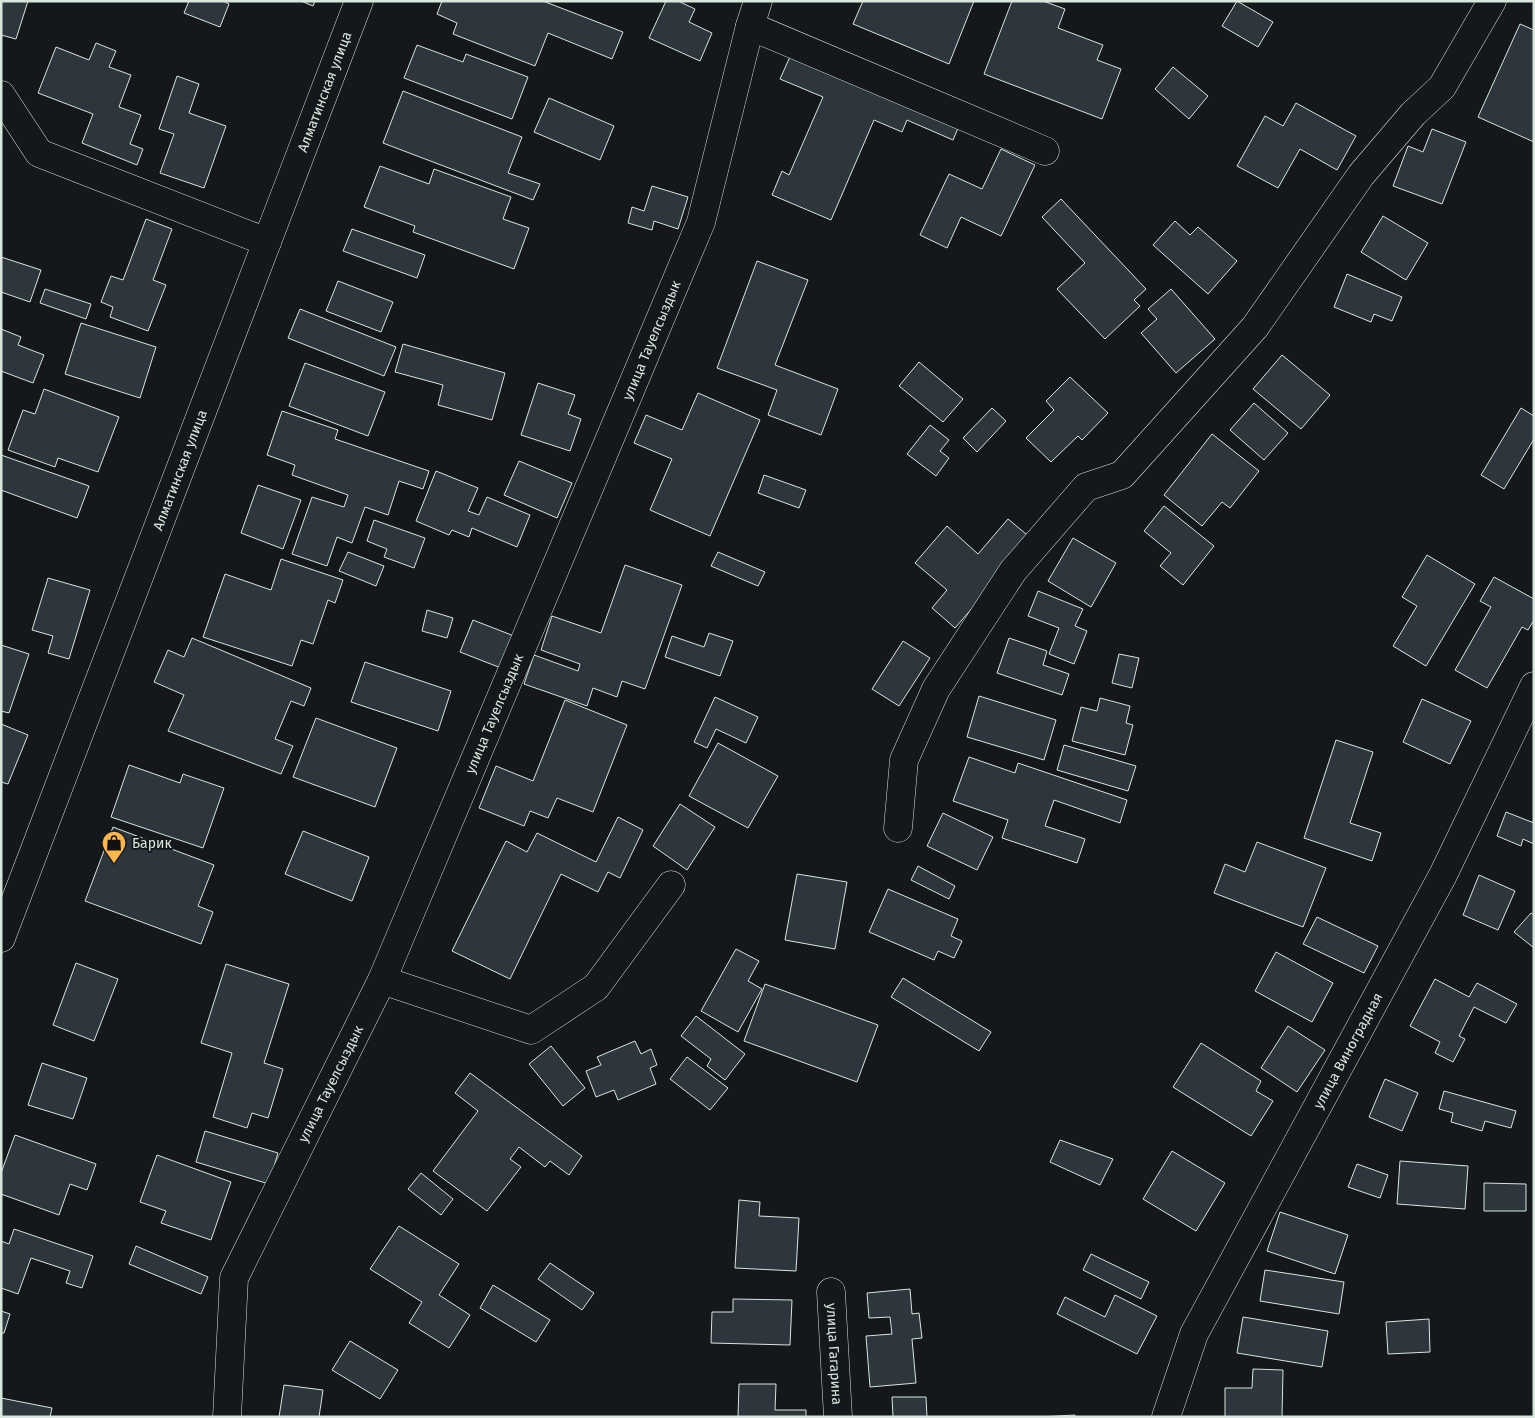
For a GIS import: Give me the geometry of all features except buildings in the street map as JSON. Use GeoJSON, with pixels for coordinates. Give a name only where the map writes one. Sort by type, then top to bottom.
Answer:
{"type":"FeatureCollection","features":[{"type":"Feature","properties":{"kind":"street","name":"Алматинская улица"},"geometry":{"type":"LineString","coordinates":[[1,938],[359,1]]}},
{"type":"Feature","properties":{"kind":"street","name":"улица Тауелсыздык"},"geometry":{"type":"LineString","coordinates":[[228,1417],[234,1278],[382,980],[701,222],[750,26],[758,1]]}},
{"type":"Feature","properties":{"kind":"street"},"geometry":{"type":"LineString","coordinates":[[898,828],[904,760],[936,688],[1013,571],[1086,487],[1122,475],[1255,327],[1361,175],[1413,114],[1442,87],[1492,1]]}},
{"type":"Feature","properties":{"kind":"street"},"geometry":{"type":"LineString","coordinates":[[750,26],[1045,151]]}},
{"type":"Feature","properties":{"kind":"street"},"geometry":{"type":"LineString","coordinates":[[3,100],[39,153],[267,242]]}},
{"type":"Feature","properties":{"kind":"street","name":"улица Виноградная"},"geometry":{"type":"LineString","coordinates":[[1166,1417],[1194,1334],[1443,875],[1534,686]]}},
{"type":"Feature","properties":{"kind":"street"},"geometry":{"type":"LineString","coordinates":[[382,980],[531,1030],[596,987],[671,885]]}},
{"type":"Feature","properties":{"kind":"street","name":"улица Гагарина"},"geometry":{"type":"LineString","coordinates":[[832,1292],[838,1417]]}},
{"type":"Feature","properties":{"kind":"place","name":"Барик"},"geometry":{"type":"Point","coordinates":[114,864]}}]}
